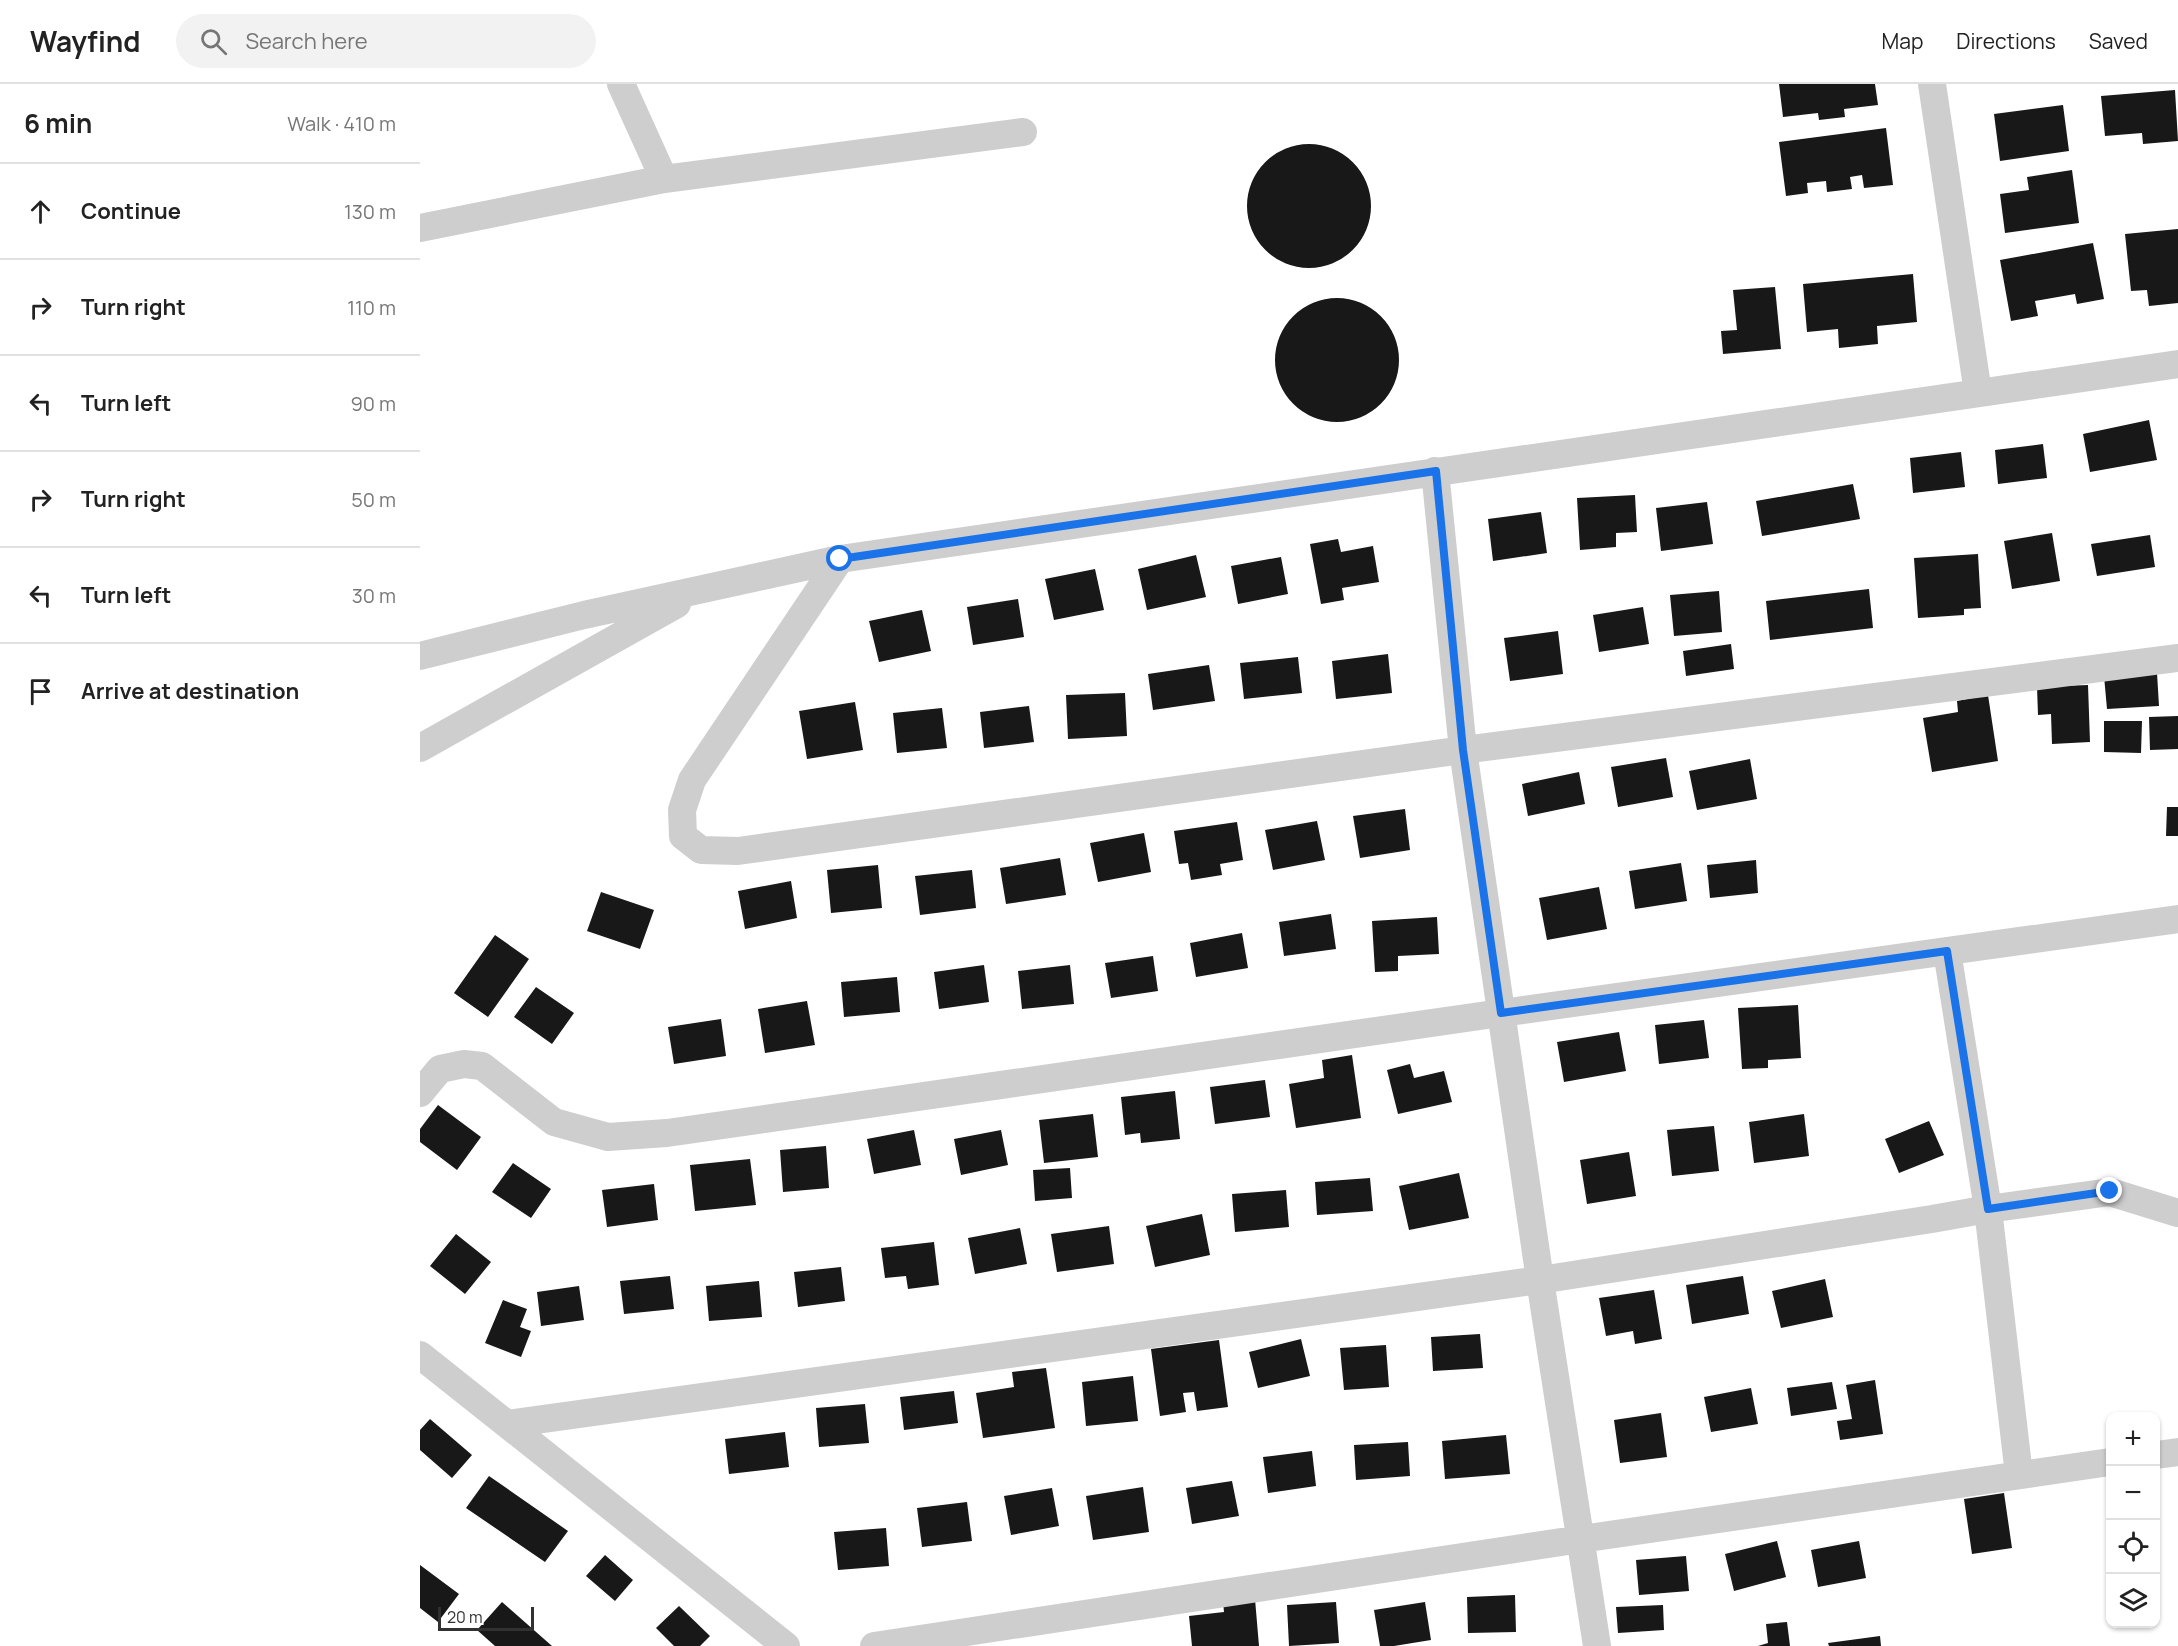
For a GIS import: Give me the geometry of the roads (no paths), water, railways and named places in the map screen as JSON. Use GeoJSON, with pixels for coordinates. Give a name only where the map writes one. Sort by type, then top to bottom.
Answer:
{"type":"FeatureCollection","features":[{"type":"Feature","properties":{"kind":"street"},"geometry":{"type":"LineString","coordinates":[[621,84],[664,179]]}},
{"type":"Feature","properties":{"kind":"street"},"geometry":{"type":"LineString","coordinates":[[1932,84],[1978,393]]}},
{"type":"Feature","properties":{"kind":"street"},"geometry":{"type":"LineString","coordinates":[[420,228],[664,179],[1023,132]]}},
{"type":"Feature","properties":{"kind":"street"},"geometry":{"type":"LineString","coordinates":[[420,656],[584,615],[840,559],[2178,364]]}},
{"type":"Feature","properties":{"kind":"street"},"geometry":{"type":"LineString","coordinates":[[1436,471],[1463,750],[1540,1280],[1597,1646]]}},
{"type":"Feature","properties":{"kind":"street"},"geometry":{"type":"LineString","coordinates":[[840,559],[692,780],[682,810],[683,836],[701,850],[738,851],[1463,750],[2178,658]]}},
{"type":"Feature","properties":{"kind":"street"},"geometry":{"type":"LineString","coordinates":[[420,748],[703,589]]}},
{"type":"Feature","properties":{"kind":"street"},"geometry":{"type":"LineString","coordinates":[[420,1093],[440,1069],[464,1064],[482,1066],[554,1122],[608,1137],[667,1134],[1501,1013],[2178,919]]}},
{"type":"Feature","properties":{"kind":"street"},"geometry":{"type":"LineString","coordinates":[[1947,951],[1988,1209],[2019,1475]]}},
{"type":"Feature","properties":{"kind":"street"},"geometry":{"type":"LineString","coordinates":[[508,1424],[1540,1280],[2110,1191],[2178,1213]]}},
{"type":"Feature","properties":{"kind":"street"},"geometry":{"type":"LineString","coordinates":[[420,1355],[786,1646]]}},
{"type":"Feature","properties":{"kind":"street"},"geometry":{"type":"LineString","coordinates":[[2160,1454],[2178,1452]]}},
{"type":"Feature","properties":{"kind":"street"},"geometry":{"type":"LineString","coordinates":[[874,1646],[2106,1463]]}}]}
